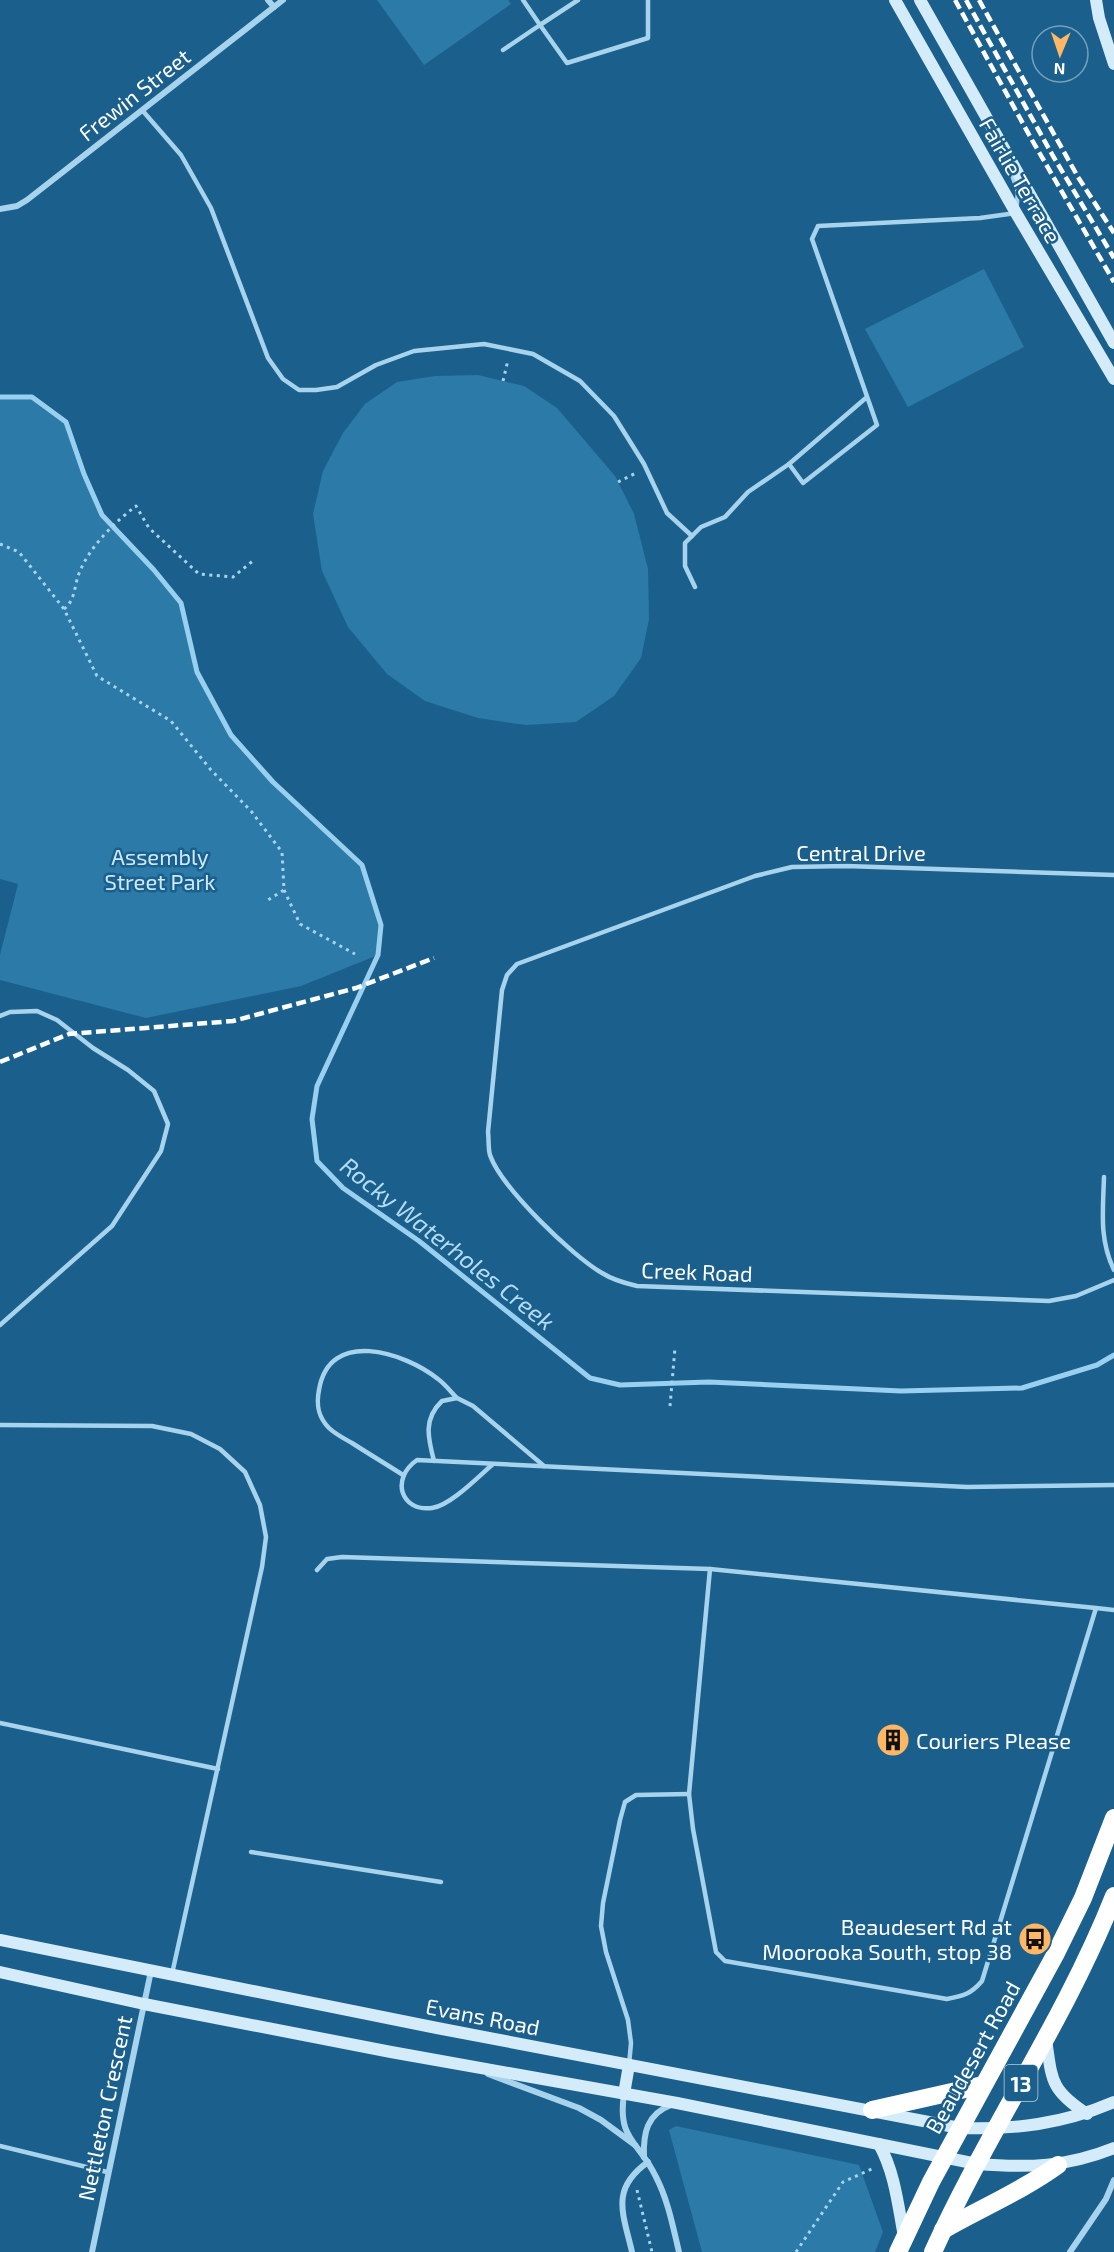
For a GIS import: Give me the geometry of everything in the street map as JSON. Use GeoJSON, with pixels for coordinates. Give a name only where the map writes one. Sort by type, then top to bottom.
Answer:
{"type":"FeatureCollection","features":[{"type":"Feature","properties":{"kind":"highway","name":"Beaudesert Road"},"geometry":{"type":"LineString","coordinates":[[901,2245],[944,2158],[1055,1955],[1083,1898],[1114,1818]]}},
{"type":"Feature","properties":{"kind":"highway","name":"13"},"geometry":{"type":"LineString","coordinates":[[933,2252],[977,2164],[1096,1941],[1114,1896]]}},
{"type":"Feature","properties":{"kind":"highway"},"geometry":{"type":"LineString","coordinates":[[872,2110],[983,2085]]}},
{"type":"Feature","properties":{"kind":"highway"},"geometry":{"type":"LineString","coordinates":[[943,2230],[980,2208],[1034,2182],[1058,2165]]}},
{"type":"Feature","properties":{"kind":"main road","name":"Fairlie Terrace"},"geometry":{"type":"LineString","coordinates":[[895,0],[1016,213],[1114,379]]}},
{"type":"Feature","properties":{"kind":"main road","name":"Fairlie Terrace"},"geometry":{"type":"LineString","coordinates":[[920,0],[1114,343]]}},
{"type":"Feature","properties":{"kind":"main road"},"geometry":{"type":"LineString","coordinates":[[1096,0],[1099,18],[1114,64]]}},
{"type":"Feature","properties":{"kind":"main road","name":"Evans Road"},"geometry":{"type":"LineString","coordinates":[[0,1940],[960,2128],[996,2129],[1038,2125],[1087,2114],[1114,2102]]}},
{"type":"Feature","properties":{"kind":"main road"},"geometry":{"type":"LineString","coordinates":[[0,1972],[144,2004],[467,2067],[677,2103],[977,2164],[1017,2167],[1058,2165],[1089,2158],[1114,2148]]}},
{"type":"Feature","properties":{"kind":"main road"},"geometry":{"type":"LineString","coordinates":[[1046,2037],[1051,2075],[1055,2085],[1062,2096],[1087,2114]]}},
{"type":"Feature","properties":{"kind":"main road"},"geometry":{"type":"LineString","coordinates":[[624,2094],[629,2064]]}},
{"type":"Feature","properties":{"kind":"main road"},"geometry":{"type":"LineString","coordinates":[[879,2144],[888,2159],[893,2176],[901,2245]]}},
{"type":"Feature","properties":{"kind":"street"},"geometry":{"type":"LineString","coordinates":[[268,0],[274,7]]}},
{"type":"Feature","properties":{"kind":"street","name":"Frewin Street"},"geometry":{"type":"LineString","coordinates":[[1,209],[17,206],[27,200],[283,0]]}},
{"type":"Feature","properties":{"kind":"street","name":"Nettleton Crescent"},"geometry":{"type":"LineString","coordinates":[[92,2252],[151,1971]]}},
{"type":"Feature","properties":{"kind":"street"},"geometry":{"type":"LineString","coordinates":[[467,2067],[579,2108],[601,2120],[635,2145]]}},
{"type":"Feature","properties":{"kind":"street"},"geometry":{"type":"LineString","coordinates":[[624,2094],[623,2122],[635,2145],[646,2159],[665,2198],[679,2252]]}},
{"type":"Feature","properties":{"kind":"street"},"geometry":{"type":"LineString","coordinates":[[632,2252],[621,2197],[626,2183],[646,2159],[645,2132],[650,2119],[661,2109],[677,2103]]}},
{"type":"Feature","properties":{"kind":"street"},"geometry":{"type":"LineString","coordinates":[[1070,2252],[1106,2199],[1114,2180]]}},
{"type":"Feature","properties":{"kind":"lane"},"geometry":{"type":"LineString","coordinates":[[523,0],[567,63],[648,38],[648,0]]}},
{"type":"Feature","properties":{"kind":"lane"},"geometry":{"type":"LineString","coordinates":[[503,50],[578,0]]}},
{"type":"Feature","properties":{"kind":"lane"},"geometry":{"type":"LineString","coordinates":[[142,110],[181,155],[211,208],[268,358],[283,379],[299,390],[337,387],[376,365],[414,351],[484,344],[533,354],[580,381],[614,416],[644,464],[667,513],[692,536]]}},
{"type":"Feature","properties":{"kind":"lane"},"geometry":{"type":"LineString","coordinates":[[789,464],[803,483],[877,424],[812,239],[818,226],[980,218],[1016,213],[1018,192],[1003,147]]}},
{"type":"Feature","properties":{"kind":"lane"},"geometry":{"type":"LineString","coordinates":[[695,587],[686,567],[685,543],[701,527],[725,518],[748,492],[789,464],[867,397]]}},
{"type":"Feature","properties":{"kind":"lane","name":"Central Drive"},"geometry":{"type":"LineString","coordinates":[[517,964],[755,876],[792,867],[846,866],[1114,875]]}},
{"type":"Feature","properties":{"kind":"lane","name":"Creek Road"},"geometry":{"type":"LineString","coordinates":[[517,964],[507,975],[502,990],[488,1132],[490,1155],[505,1180],[538,1218],[576,1256],[602,1273],[618,1281],[637,1286],[1049,1301],[1076,1296],[1114,1280]]}},
{"type":"Feature","properties":{"kind":"lane"},"geometry":{"type":"LineString","coordinates":[[0,1016],[10,1012],[37,1011],[57,1020],[154,1090],[168,1124],[161,1151],[112,1226],[0,1325]]}},
{"type":"Feature","properties":{"kind":"lane"},"geometry":{"type":"LineString","coordinates":[[1104,1177],[1102,1229],[1106,1253],[1114,1270]]}},
{"type":"Feature","properties":{"kind":"lane"},"geometry":{"type":"LineString","coordinates":[[403,1475],[330,1429],[318,1413],[321,1380],[328,1366],[339,1357],[355,1351],[376,1351],[407,1360],[437,1378],[457,1398],[473,1406],[545,1466]]}},
{"type":"Feature","properties":{"kind":"lane"},"geometry":{"type":"LineString","coordinates":[[434,1461],[427,1435],[430,1417],[442,1401],[457,1398]]}},
{"type":"Feature","properties":{"kind":"lane"},"geometry":{"type":"LineString","coordinates":[[0,1425],[152,1426],[191,1434],[220,1449],[245,1472],[260,1505],[266,1537],[262,1567],[172,1975]]}},
{"type":"Feature","properties":{"kind":"lane"},"geometry":{"type":"LineString","coordinates":[[493,1464],[448,1502],[434,1508],[422,1508],[411,1504],[402,1493],[401,1478],[407,1467],[417,1460],[967,1486],[1114,1485]]}},
{"type":"Feature","properties":{"kind":"lane"},"geometry":{"type":"LineString","coordinates":[[317,1570],[327,1559],[342,1557],[710,1569],[1114,1610]]}},
{"type":"Feature","properties":{"kind":"lane"},"geometry":{"type":"LineString","coordinates":[[710,1569],[689,1794],[716,1952],[725,1961],[947,1999],[967,1996],[982,1981],[1096,1608]]}},
{"type":"Feature","properties":{"kind":"lane"},"geometry":{"type":"LineString","coordinates":[[0,1723],[218,1769]]}},
{"type":"Feature","properties":{"kind":"lane"},"geometry":{"type":"LineString","coordinates":[[629,2064],[631,2043],[627,2020],[606,1952],[601,1926],[603,1903],[620,1820],[625,1802],[636,1795],[689,1794]]}},
{"type":"Feature","properties":{"kind":"lane"},"geometry":{"type":"LineString","coordinates":[[251,1852],[441,1882]]}},
{"type":"Feature","properties":{"kind":"lane"},"geometry":{"type":"LineString","coordinates":[[0,2146],[107,2172]]}},
{"type":"Feature","properties":{"kind":"path"},"geometry":{"type":"LineString","coordinates":[[503,381],[509,357]]}},
{"type":"Feature","properties":{"kind":"path"},"geometry":{"type":"LineString","coordinates":[[618,482],[639,471]]}},
{"type":"Feature","properties":{"kind":"path"},"geometry":{"type":"LineString","coordinates":[[64,609],[72,604],[80,570],[120,518],[136,506],[149,528],[199,574],[233,576],[254,560]]}},
{"type":"Feature","properties":{"kind":"path"},"geometry":{"type":"LineString","coordinates":[[0,544],[19,552],[64,609],[97,676],[171,721],[211,770],[251,811],[282,852],[284,890],[300,924],[355,954]]}},
{"type":"Feature","properties":{"kind":"path"},"geometry":{"type":"LineString","coordinates":[[268,900],[284,890]]}},
{"type":"Feature","properties":{"kind":"path"},"geometry":{"type":"LineString","coordinates":[[670,1406],[675,1348]]}},
{"type":"Feature","properties":{"kind":"path"},"geometry":{"type":"LineString","coordinates":[[795,2252],[843,2182],[876,2167]]}},
{"type":"Feature","properties":{"kind":"path"},"geometry":{"type":"LineString","coordinates":[[633,2173],[652,2252]]}},
{"type":"Feature","properties":{"kind":"green space"},"geometry":{"type":"Polygon","coordinates":[[[377,0],[508,0],[511,4],[424,65],[377,0]]]}},
{"type":"Feature","properties":{"kind":"green space"},"geometry":{"type":"Polygon","coordinates":[[[984,269],[1024,347],[908,407],[865,329],[984,269]]]}},
{"type":"Feature","properties":{"kind":"green space"},"geometry":{"type":"Polygon","coordinates":[[[478,375],[524,386],[557,408],[615,476],[634,514],[648,569],[649,619],[641,658],[614,696],[576,722],[526,725],[478,718],[425,701],[387,674],[348,627],[322,571],[313,514],[323,471],[343,433],[365,404],[397,382],[435,376],[478,375]]]}},
{"type":"Feature","properties":{"kind":"green space","name":"Assembly Street Park"},"geometry":{"type":"Polygon","coordinates":[[[0,397],[32,397],[66,422],[84,474],[102,515],[154,570],[181,603],[197,672],[231,735],[273,782],[362,865],[381,925],[378,955],[301,986],[146,1018],[0,980],[0,955],[18,884],[0,879],[0,397]]]}},
{"type":"Feature","properties":{"kind":"green space"},"geometry":{"type":"Polygon","coordinates":[[[676,2126],[859,2165],[883,2232],[875,2252],[702,2252],[669,2130],[676,2126]]]}},
{"type":"Feature","properties":{"kind":"waterway","name":"Rocky Waterholes Creek"},"geometry":{"type":"LineString","coordinates":[[0,397],[32,397],[66,422],[84,474],[102,515],[154,570],[181,603],[197,672],[231,735],[273,782],[362,865],[381,925],[378,955],[317,1086],[312,1119],[317,1161],[343,1188],[419,1241],[590,1378],[620,1385],[709,1382],[901,1391],[1022,1388],[1097,1365],[1114,1355]]}},
{"type":"Feature","properties":{"kind":"railway"},"geometry":{"type":"LineString","coordinates":[[955,0],[1114,282]]}},
{"type":"Feature","properties":{"kind":"railway"},"geometry":{"type":"LineString","coordinates":[[966,0],[1053,156],[1114,258]]}},
{"type":"Feature","properties":{"kind":"railway"},"geometry":{"type":"LineString","coordinates":[[979,0],[1078,177],[1114,233]]}},
{"type":"Feature","properties":{"kind":"railway"},"geometry":{"type":"LineString","coordinates":[[0,1062],[69,1034],[233,1021],[356,988],[434,958]]}},
{"type":"Feature","properties":{"kind":"place","name":"Couriers Please"},"geometry":{"type":"Point","coordinates":[893,1740]}},
{"type":"Feature","properties":{"kind":"place","name":"Beaudesert Rd at Moorooka South, stop 38"},"geometry":{"type":"Point","coordinates":[1035,1939]}}]}
